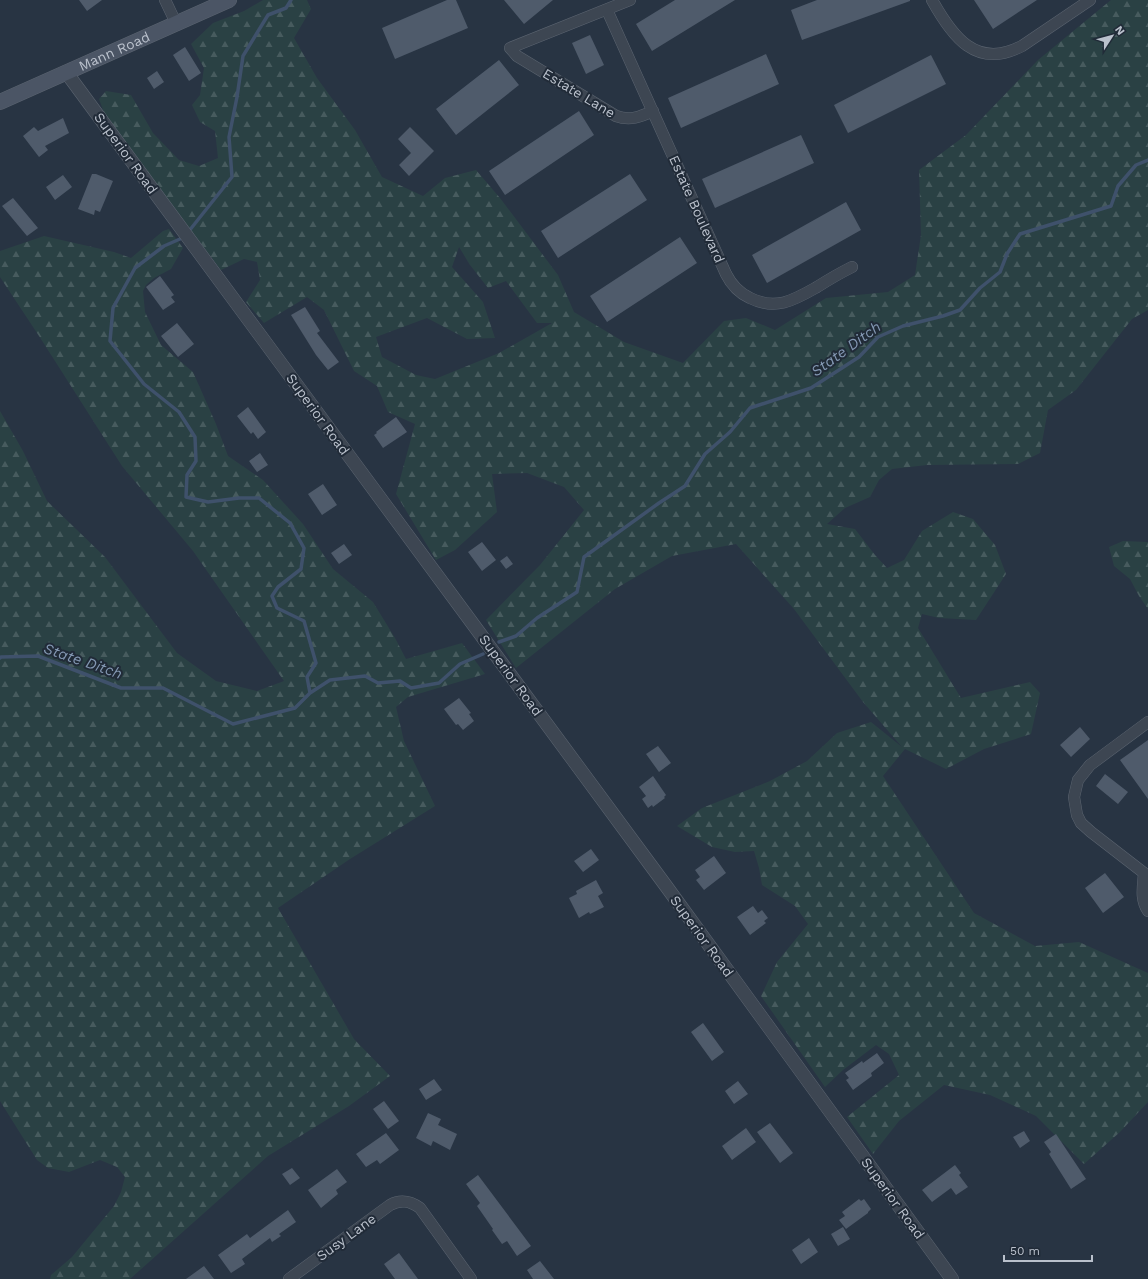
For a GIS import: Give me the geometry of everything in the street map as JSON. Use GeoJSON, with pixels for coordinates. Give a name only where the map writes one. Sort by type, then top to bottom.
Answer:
{"type":"FeatureCollection","features":[{"type":"Feature","properties":{"kind":"main road","name":"Mann Road"},"geometry":{"type":"LineString","coordinates":[[0,102],[229,0]]}},
{"type":"Feature","properties":{"kind":"street"},"geometry":{"type":"LineString","coordinates":[[165,0],[176,23]]}},
{"type":"Feature","properties":{"kind":"street"},"geometry":{"type":"LineString","coordinates":[[607,10],[630,0]]}},
{"type":"Feature","properties":{"kind":"street"},"geometry":{"type":"LineString","coordinates":[[932,0],[951,30],[963,44],[974,51],[999,54],[1017,49],[1090,0]]}},
{"type":"Feature","properties":{"kind":"street","name":"Estate Lane"},"geometry":{"type":"LineString","coordinates":[[607,10],[510,48],[517,56],[616,116],[634,119],[653,111]]}},
{"type":"Feature","properties":{"kind":"street","name":"Estate Boulevard"},"geometry":{"type":"LineString","coordinates":[[607,10],[726,274],[732,284],[745,295],[755,300],[777,304],[798,298],[852,267]]}},
{"type":"Feature","properties":{"kind":"street","name":"Superior Road"},"geometry":{"type":"LineString","coordinates":[[66,72],[662,880],[952,1279]]}},
{"type":"Feature","properties":{"kind":"street"},"geometry":{"type":"LineString","coordinates":[[1148,722],[1090,765],[1078,780],[1074,802],[1077,815],[1081,823],[1146,872],[1142,895],[1148,911]]}},
{"type":"Feature","properties":{"kind":"street","name":"Susy Lane"},"geometry":{"type":"LineString","coordinates":[[289,1279],[390,1205],[405,1201],[420,1208],[471,1279]]}},
{"type":"Feature","properties":{"kind":"green space"},"geometry":{"type":"Polygon","coordinates":[[[263,0],[307,0],[311,9],[294,38],[317,78],[355,130],[382,177],[423,196],[445,178],[476,170],[500,198],[558,275],[574,312],[624,342],[683,363],[724,321],[746,318],[775,330],[826,298],[888,292],[915,275],[921,235],[919,170],[966,135],[1038,60],[1111,0],[1148,0],[1148,310],[1132,319],[1076,390],[1048,410],[1040,453],[1018,464],[927,465],[892,469],[879,480],[870,497],[845,508],[827,524],[855,529],[887,568],[904,560],[922,531],[953,512],[973,519],[995,545],[1006,574],[976,620],[939,618],[922,614],[918,628],[961,698],[1030,682],[1040,693],[1031,734],[984,749],[946,769],[905,749],[883,776],[974,913],[1035,946],[1079,942],[1148,973],[1148,1102],[1120,1132],[1084,1164],[1036,1116],[990,1095],[944,1085],[899,1121],[873,1154],[847,1117],[899,1075],[889,1054],[876,1045],[843,1070],[825,1087],[761,996],[777,962],[808,924],[795,906],[762,885],[754,851],[735,852],[712,847],[677,826],[702,808],[770,781],[807,761],[837,733],[871,722],[902,747],[863,702],[794,609],[736,544],[672,556],[615,589],[516,668],[486,620],[540,565],[584,510],[564,487],[527,473],[492,474],[497,512],[455,550],[436,560],[396,494],[415,424],[388,412],[377,386],[354,371],[324,310],[307,297],[264,323],[246,302],[260,280],[257,262],[244,259],[221,270],[106,118],[99,99],[106,91],[131,95],[153,133],[179,160],[199,166],[218,158],[215,131],[200,122],[192,105],[200,95],[204,68],[191,44],[213,23],[244,11],[263,0]],[[459,247],[452,267],[483,302],[495,338],[467,339],[427,318],[376,337],[382,357],[416,375],[435,379],[499,353],[552,323],[537,323],[506,281],[488,288],[470,265],[459,247]]]}},
{"type":"Feature","properties":{"kind":"green space"},"geometry":{"type":"Polygon","coordinates":[[[169,229],[183,248],[171,269],[154,278],[146,285],[143,291],[145,312],[161,345],[193,372],[216,424],[228,456],[263,480],[303,524],[333,569],[373,602],[406,659],[462,643],[485,674],[408,697],[396,707],[404,741],[435,806],[350,859],[278,908],[354,1039],[390,1076],[349,1106],[268,1156],[130,1279],[50,1279],[51,1275],[72,1257],[114,1206],[121,1192],[125,1177],[117,1167],[100,1160],[69,1172],[48,1168],[37,1160],[0,1101],[0,411],[23,451],[47,501],[105,557],[177,653],[216,681],[257,691],[284,681],[193,551],[122,466],[0,277],[0,251],[44,236],[114,252],[131,258],[163,231],[169,229]]]}},
{"type":"Feature","properties":{"kind":"green space"},"geometry":{"type":"Polygon","coordinates":[[[1123,541],[1148,542],[1148,609],[1130,579],[1114,566],[1109,547],[1123,541]]]}},
{"type":"Feature","properties":{"kind":"building"},"geometry":{"type":"Polygon","coordinates":[[[79,0],[102,0],[87,11],[79,0]]]}},
{"type":"Feature","properties":{"kind":"building"},"geometry":{"type":"Polygon","coordinates":[[[447,0],[456,0],[468,28],[395,59],[382,28],[447,0]]]}},
{"type":"Feature","properties":{"kind":"building"},"geometry":{"type":"Polygon","coordinates":[[[504,0],[553,0],[524,24],[504,0]]]}},
{"type":"Feature","properties":{"kind":"building"},"geometry":{"type":"Polygon","coordinates":[[[675,0],[735,0],[652,51],[636,24],[675,0]]]}},
{"type":"Feature","properties":{"kind":"building"},"geometry":{"type":"Polygon","coordinates":[[[817,0],[910,1],[802,40],[791,10],[817,0]]]}},
{"type":"Feature","properties":{"kind":"building"},"geometry":{"type":"Polygon","coordinates":[[[974,0],[1037,0],[993,29],[974,0]]]}},
{"type":"Feature","properties":{"kind":"building"},"geometry":{"type":"Polygon","coordinates":[[[590,35],[604,65],[586,74],[572,43],[590,35]]]}},
{"type":"Feature","properties":{"kind":"building"},"geometry":{"type":"Polygon","coordinates":[[[185,47],[201,73],[189,81],[173,55],[185,47]]]}},
{"type":"Feature","properties":{"kind":"building"},"geometry":{"type":"Polygon","coordinates":[[[766,54],[779,84],[681,128],[668,98],[766,54]]]}},
{"type":"Feature","properties":{"kind":"building"},"geometry":{"type":"Polygon","coordinates":[[[931,55],[946,84],[848,133],[834,105],[931,55]]]}},
{"type":"Feature","properties":{"kind":"building"},"geometry":{"type":"Polygon","coordinates":[[[499,60],[519,85],[456,135],[436,109],[499,60]]]}},
{"type":"Feature","properties":{"kind":"building"},"geometry":{"type":"Polygon","coordinates":[[[157,71],[164,82],[154,89],[147,78],[157,71]]]}},
{"type":"Feature","properties":{"kind":"building"},"geometry":{"type":"Polygon","coordinates":[[[579,111],[594,135],[505,195],[489,171],[579,111]]]}},
{"type":"Feature","properties":{"kind":"building"},"geometry":{"type":"Polygon","coordinates":[[[63,118],[69,133],[45,146],[48,150],[39,157],[23,136],[34,127],[38,131],[63,118]]]}},
{"type":"Feature","properties":{"kind":"building"},"geometry":{"type":"Polygon","coordinates":[[[410,127],[434,151],[409,176],[399,165],[411,153],[398,139],[410,127]]]}},
{"type":"Feature","properties":{"kind":"building"},"geometry":{"type":"Polygon","coordinates":[[[801,135],[814,163],[715,208],[702,179],[801,135]]]}},
{"type":"Feature","properties":{"kind":"building"},"geometry":{"type":"Polygon","coordinates":[[[92,174],[96,174],[113,181],[100,212],[95,210],[94,215],[78,209],[92,174]]]}},
{"type":"Feature","properties":{"kind":"building"},"geometry":{"type":"Polygon","coordinates":[[[630,174],[647,200],[558,258],[541,231],[630,174]]]}},
{"type":"Feature","properties":{"kind":"building"},"geometry":{"type":"Polygon","coordinates":[[[63,175],[72,187],[55,200],[46,187],[63,175]]]}},
{"type":"Feature","properties":{"kind":"building"},"geometry":{"type":"Polygon","coordinates":[[[13,198],[38,228],[27,236],[2,206],[13,198]]]}},
{"type":"Feature","properties":{"kind":"building"},"geometry":{"type":"Polygon","coordinates":[[[846,202],[861,230],[767,283],[752,255],[846,202]]]}},
{"type":"Feature","properties":{"kind":"building"},"geometry":{"type":"Polygon","coordinates":[[[680,237],[697,263],[607,322],[590,296],[680,237]]]}},
{"type":"Feature","properties":{"kind":"building"},"geometry":{"type":"Polygon","coordinates":[[[160,276],[174,295],[171,297],[175,302],[163,310],[146,287],[160,276]]]}},
{"type":"Feature","properties":{"kind":"building"},"geometry":{"type":"Polygon","coordinates":[[[305,307],[320,331],[317,333],[339,362],[328,370],[316,355],[291,315],[305,307]]]}},
{"type":"Feature","properties":{"kind":"building"},"geometry":{"type":"Polygon","coordinates":[[[177,323],[194,344],[178,357],[161,336],[177,323]]]}},
{"type":"Feature","properties":{"kind":"building"},"geometry":{"type":"Polygon","coordinates":[[[248,407],[266,432],[258,439],[253,432],[251,434],[237,416],[248,407]]]}},
{"type":"Feature","properties":{"kind":"building"},"geometry":{"type":"Polygon","coordinates":[[[396,417],[407,432],[383,448],[374,435],[396,417]]]}},
{"type":"Feature","properties":{"kind":"building"},"geometry":{"type":"Polygon","coordinates":[[[260,453],[268,465],[257,472],[249,461],[260,453]]]}},
{"type":"Feature","properties":{"kind":"building"},"geometry":{"type":"Polygon","coordinates":[[[323,484],[337,505],[322,515],[308,494],[323,484]]]}},
{"type":"Feature","properties":{"kind":"building"},"geometry":{"type":"Polygon","coordinates":[[[482,542],[496,560],[482,571],[468,552],[482,542]]]}},
{"type":"Feature","properties":{"kind":"building"},"geometry":{"type":"Polygon","coordinates":[[[344,544],[352,555],[339,564],[331,553],[344,544]]]}},
{"type":"Feature","properties":{"kind":"building"},"geometry":{"type":"Polygon","coordinates":[[[507,556],[513,564],[506,569],[500,561],[507,556]]]}},
{"type":"Feature","properties":{"kind":"building"},"geometry":{"type":"Polygon","coordinates":[[[459,698],[471,713],[469,714],[474,721],[463,730],[458,724],[456,725],[444,709],[459,698]]]}},
{"type":"Feature","properties":{"kind":"building"},"geometry":{"type":"Polygon","coordinates":[[[1080,727],[1090,739],[1071,757],[1060,745],[1080,727]]]}},
{"type":"Feature","properties":{"kind":"building"},"geometry":{"type":"Polygon","coordinates":[[[1148,740],[1148,799],[1120,760],[1148,740]]]}},
{"type":"Feature","properties":{"kind":"building"},"geometry":{"type":"Polygon","coordinates":[[[658,746],[671,763],[659,772],[646,754],[658,746]]]}},
{"type":"Feature","properties":{"kind":"building"},"geometry":{"type":"Polygon","coordinates":[[[1105,774],[1128,792],[1118,804],[1096,786],[1105,774]]]}},
{"type":"Feature","properties":{"kind":"building"},"geometry":{"type":"Polygon","coordinates":[[[653,776],[666,795],[664,797],[665,798],[653,807],[652,805],[648,808],[642,799],[646,796],[639,787],[653,776]]]}},
{"type":"Feature","properties":{"kind":"building"},"geometry":{"type":"Polygon","coordinates":[[[591,849],[599,860],[583,872],[574,861],[591,849]]]}},
{"type":"Feature","properties":{"kind":"building"},"geometry":{"type":"Polygon","coordinates":[[[714,856],[726,873],[704,890],[696,880],[700,877],[695,870],[714,856]]]}},
{"type":"Feature","properties":{"kind":"building"},"geometry":{"type":"Polygon","coordinates":[[[1105,873],[1124,897],[1103,913],[1085,888],[1105,873]]]}},
{"type":"Feature","properties":{"kind":"building"},"geometry":{"type":"Polygon","coordinates":[[[596,880],[603,893],[598,896],[604,907],[590,914],[589,912],[579,918],[569,898],[577,894],[576,891],[596,880]]]}},
{"type":"Feature","properties":{"kind":"building"},"geometry":{"type":"Polygon","coordinates":[[[753,906],[758,913],[762,910],[768,918],[764,921],[766,923],[750,935],[737,917],[753,906]]]}},
{"type":"Feature","properties":{"kind":"building"},"geometry":{"type":"Polygon","coordinates":[[[703,1023],[724,1052],[712,1061],[691,1032],[703,1023]]]}},
{"type":"Feature","properties":{"kind":"building"},"geometry":{"type":"Polygon","coordinates":[[[877,1053],[884,1063],[871,1073],[872,1076],[853,1090],[846,1080],[849,1078],[845,1073],[877,1053]]]}},
{"type":"Feature","properties":{"kind":"building"},"geometry":{"type":"Polygon","coordinates":[[[434,1079],[442,1090],[426,1100],[419,1089],[434,1079]]]}},
{"type":"Feature","properties":{"kind":"building"},"geometry":{"type":"Polygon","coordinates":[[[738,1081],[748,1094],[734,1104],[725,1091],[738,1081]]]}},
{"type":"Feature","properties":{"kind":"building"},"geometry":{"type":"Polygon","coordinates":[[[384,1101],[399,1121],[388,1129],[373,1109],[384,1101]]]}},
{"type":"Feature","properties":{"kind":"building"},"geometry":{"type":"Polygon","coordinates":[[[428,1113],[441,1119],[438,1125],[457,1134],[450,1150],[433,1141],[431,1146],[416,1138],[428,1113]]]}},
{"type":"Feature","properties":{"kind":"building"},"geometry":{"type":"Polygon","coordinates":[[[770,1123],[793,1153],[780,1163],[757,1132],[770,1123]]]}},
{"type":"Feature","properties":{"kind":"building"},"geometry":{"type":"Polygon","coordinates":[[[746,1128],[756,1142],[732,1160],[722,1146],[746,1128]]]}},
{"type":"Feature","properties":{"kind":"building"},"geometry":{"type":"Polygon","coordinates":[[[1024,1131],[1030,1141],[1020,1148],[1013,1137],[1024,1131]]]}},
{"type":"Feature","properties":{"kind":"building"},"geometry":{"type":"Polygon","coordinates":[[[386,1133],[399,1150],[380,1164],[377,1160],[366,1167],[356,1154],[386,1133]]]}},
{"type":"Feature","properties":{"kind":"building"},"geometry":{"type":"Polygon","coordinates":[[[1056,1134],[1086,1179],[1071,1189],[1049,1154],[1051,1152],[1044,1142],[1056,1134]]]}},
{"type":"Feature","properties":{"kind":"building"},"geometry":{"type":"Polygon","coordinates":[[[955,1165],[961,1173],[959,1175],[968,1187],[956,1195],[951,1188],[932,1202],[922,1190],[955,1165]]]}},
{"type":"Feature","properties":{"kind":"building"},"geometry":{"type":"Polygon","coordinates":[[[292,1168],[300,1178],[290,1185],[282,1174],[292,1168]]]}},
{"type":"Feature","properties":{"kind":"building"},"geometry":{"type":"Polygon","coordinates":[[[337,1169],[347,1182],[336,1190],[338,1194],[321,1208],[308,1190],[337,1169]]]}},
{"type":"Feature","properties":{"kind":"building"},"geometry":{"type":"Polygon","coordinates":[[[478,1175],[531,1246],[517,1256],[507,1241],[502,1244],[492,1230],[493,1229],[477,1206],[480,1203],[466,1184],[478,1175]]]}},
{"type":"Feature","properties":{"kind":"building"},"geometry":{"type":"Polygon","coordinates":[[[859,1199],[861,1201],[864,1199],[871,1209],[868,1213],[846,1229],[839,1220],[845,1216],[842,1212],[859,1199]]]}},
{"type":"Feature","properties":{"kind":"building"},"geometry":{"type":"Polygon","coordinates":[[[288,1210],[296,1222],[279,1234],[281,1236],[272,1242],[270,1238],[242,1259],[245,1264],[231,1273],[218,1255],[247,1234],[250,1238],[288,1210]]]}},
{"type":"Feature","properties":{"kind":"building"},"geometry":{"type":"Polygon","coordinates":[[[843,1227],[850,1239],[838,1246],[831,1234],[843,1227]]]}},
{"type":"Feature","properties":{"kind":"building"},"geometry":{"type":"Polygon","coordinates":[[[809,1238],[818,1252],[801,1264],[792,1250],[809,1238]]]}},
{"type":"Feature","properties":{"kind":"building"},"geometry":{"type":"Polygon","coordinates":[[[399,1253],[418,1279],[395,1279],[384,1264],[399,1253]]]}},
{"type":"Feature","properties":{"kind":"building"},"geometry":{"type":"Polygon","coordinates":[[[540,1261],[554,1279],[533,1279],[527,1270],[540,1261]]]}},
{"type":"Feature","properties":{"kind":"building"},"geometry":{"type":"Polygon","coordinates":[[[204,1266],[214,1279],[186,1279],[204,1266]]]}},
{"type":"Feature","properties":{"kind":"waterway"},"geometry":{"type":"LineString","coordinates":[[189,231],[232,177],[229,137],[243,56],[268,15],[286,8],[291,0]]}},
{"type":"Feature","properties":{"kind":"waterway","name":"State Ditch"},"geometry":{"type":"LineString","coordinates":[[499,642],[516,636],[537,618],[577,592],[584,557],[685,486],[705,454],[730,432],[750,408],[811,388],[859,357],[878,337],[903,326],[960,310],[980,288],[1000,272],[1007,254],[1020,234],[1111,206],[1118,186],[1136,165],[1148,160]]}},
{"type":"Feature","properties":{"kind":"waterway"},"geometry":{"type":"LineString","coordinates":[[180,239],[164,246],[135,268],[113,308],[110,341],[144,384],[179,412],[195,437],[196,461],[187,475],[186,497],[208,502],[239,498],[259,498],[290,523],[304,548],[301,569],[278,587],[272,596],[277,608],[304,621],[316,663],[307,677],[310,693]]}},
{"type":"Feature","properties":{"kind":"waterway","name":"State Ditch"},"geometry":{"type":"LineString","coordinates":[[0,658],[38,656],[121,688],[163,688],[233,724],[295,708],[310,693],[330,680],[365,676],[378,683],[400,681],[411,688],[439,683],[460,664],[483,654]]}}]}
